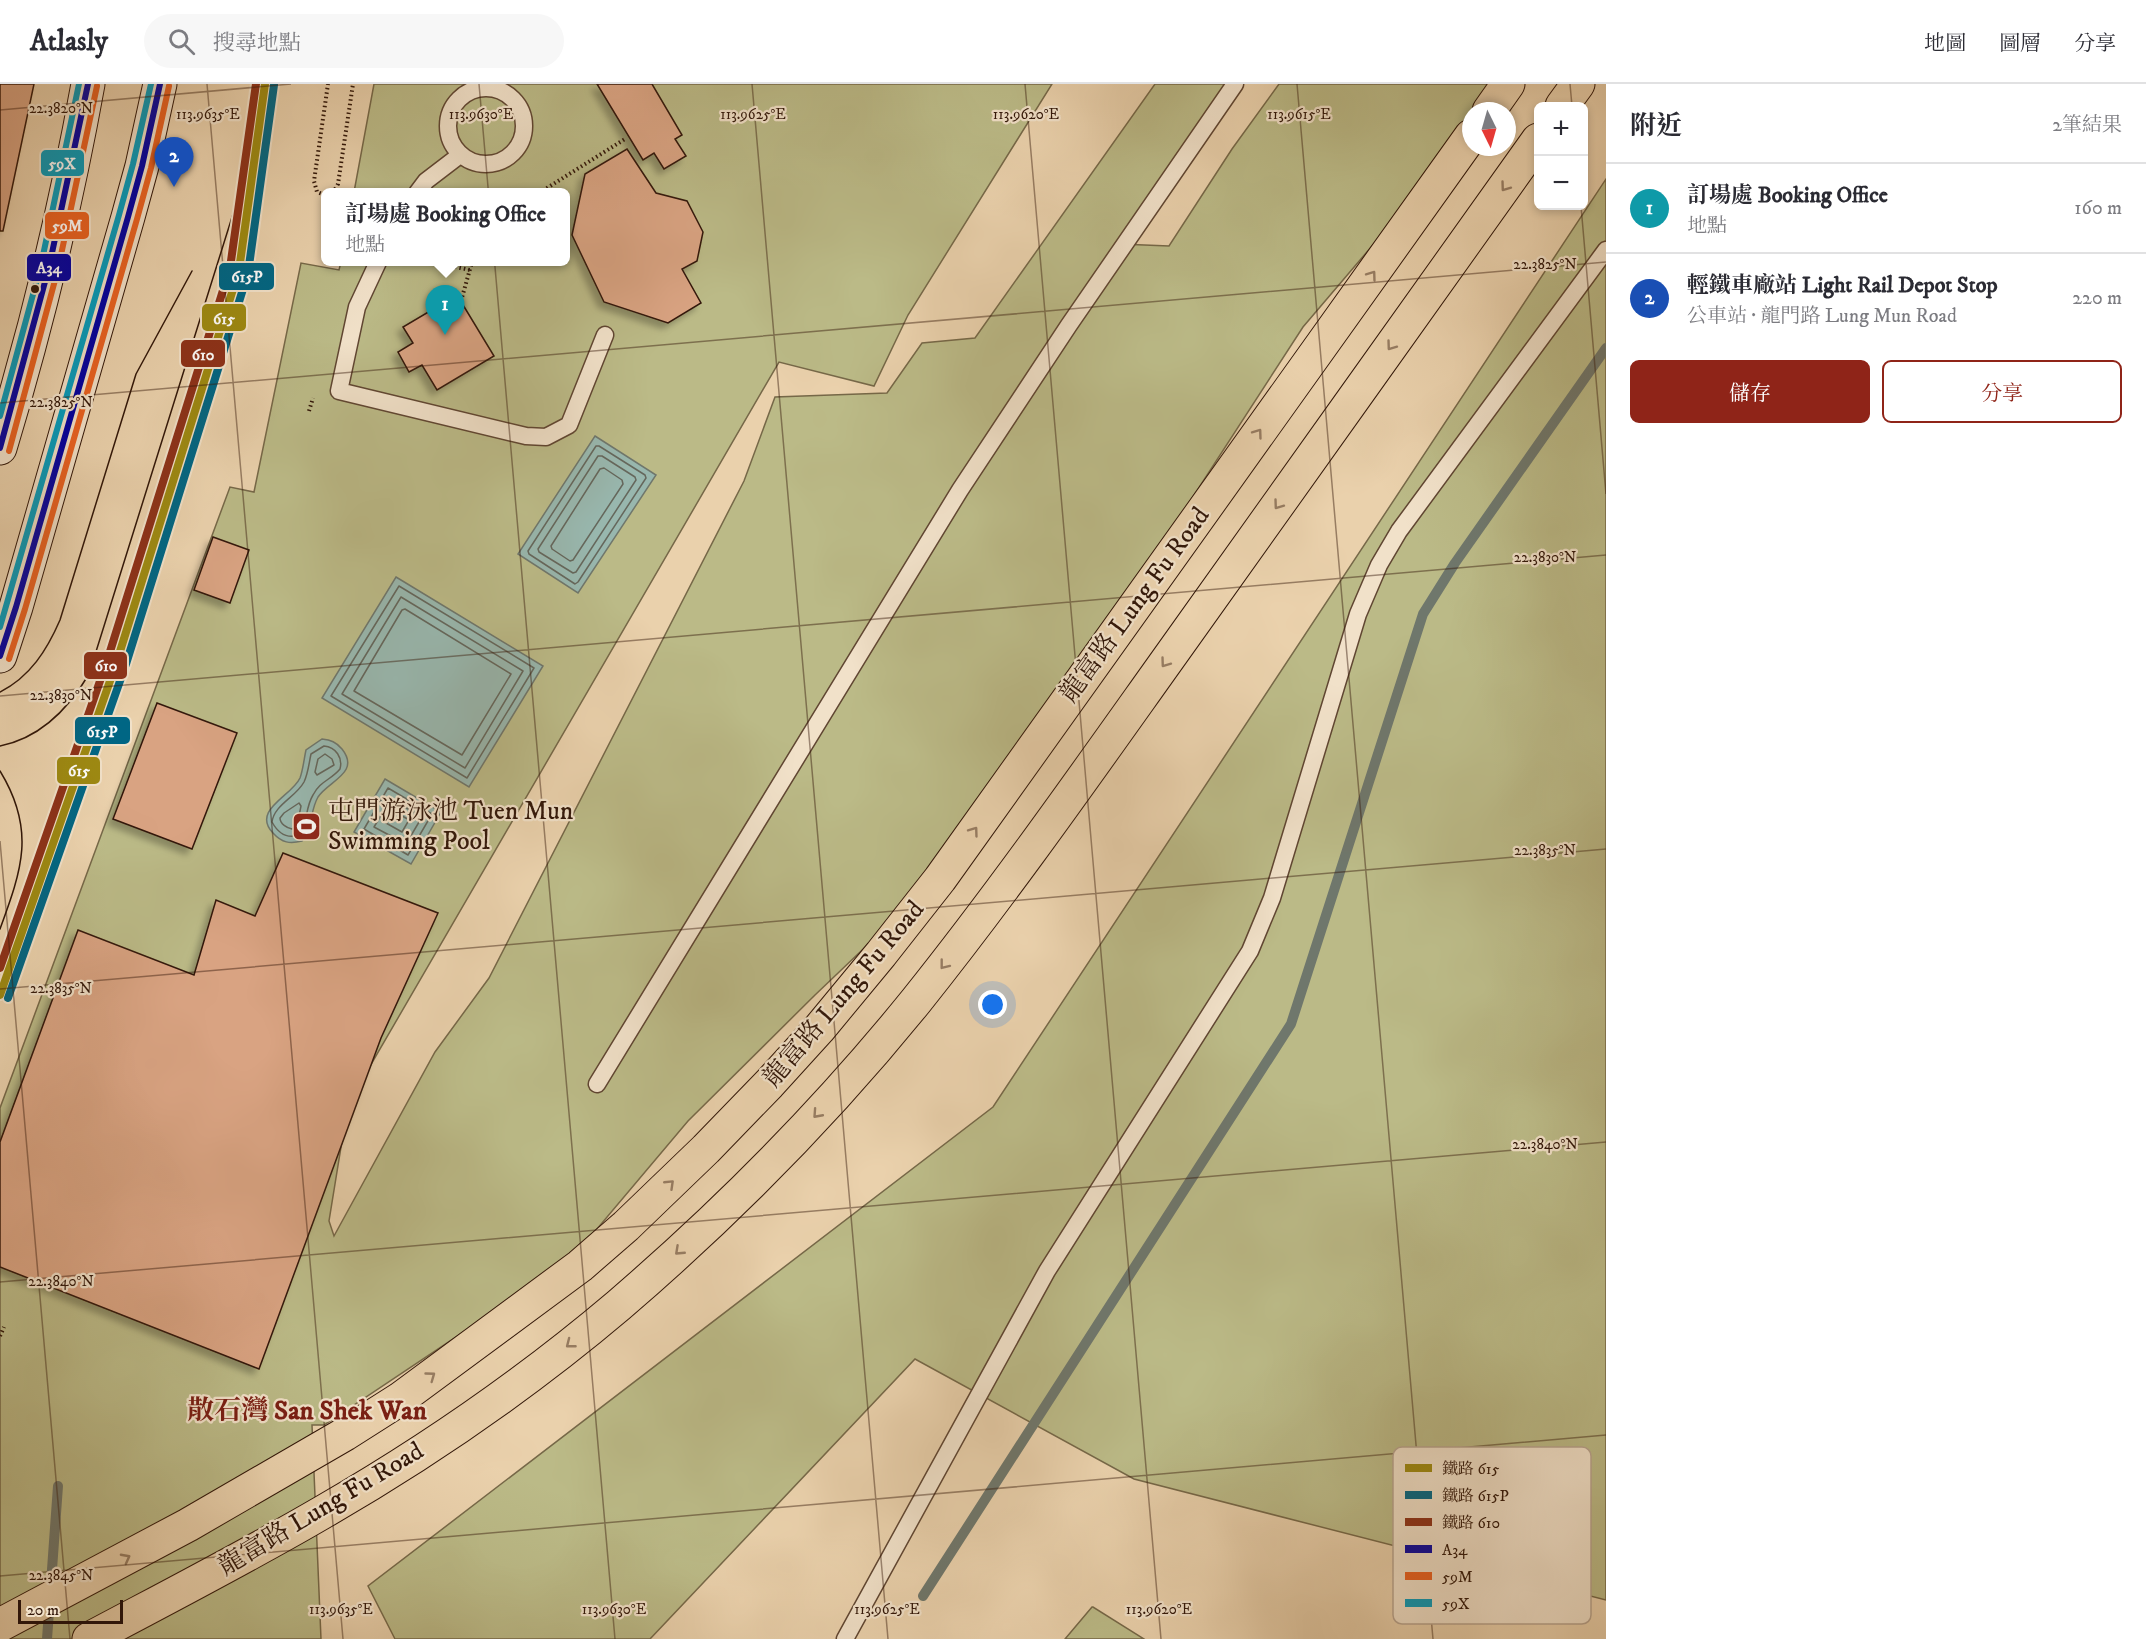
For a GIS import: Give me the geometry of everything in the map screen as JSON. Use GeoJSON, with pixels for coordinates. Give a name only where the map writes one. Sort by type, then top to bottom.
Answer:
{"type":"FeatureCollection","features":[{"type":"Feature","properties":{"kind":"main road"},"geometry":{"type":"LineString","coordinates":[[0,448],[57,227],[88,84]]}},
{"type":"Feature","properties":{"kind":"main road"},"geometry":{"type":"LineString","coordinates":[[0,656],[128,217],[160,84]]}},
{"type":"Feature","properties":{"kind":"main road"},"geometry":{"type":"LineString","coordinates":[[1495,102],[1508,84]]}},
{"type":"Feature","properties":{"kind":"main road"},"geometry":{"type":"LineString","coordinates":[[1565,102],[1578,84]]}},
{"type":"Feature","properties":{"kind":"main road","name":"龍富路 Lung Fu Road"},"geometry":{"type":"LineString","coordinates":[[90,1639],[306,1522],[397,1467],[513,1388],[615,1308],[754,1179],[863,1064],[915,1002],[1038,842],[1534,147]]}},
{"type":"Feature","properties":{"kind":"main road","name":"龍富路 Lung Fu Road"},"geometry":{"type":"LineString","coordinates":[[0,1625],[188,1525],[345,1434],[400,1399],[580,1266],[626,1226],[714,1141],[819,1029],[940,879],[1462,149]]}},
{"type":"Feature","properties":{"kind":"lane"},"geometry":{"type":"LineString","coordinates":[[597,1084],[960,490],[1069,325],[1235,84]]}},
{"type":"Feature","properties":{"kind":"lane"},"geometry":{"type":"LineString","coordinates":[[474,87],[488,88],[512,98],[520,109],[524,121],[524,134],[519,146],[510,156],[498,162],[485,164],[460,155],[449,135],[450,112],[456,102],[474,87]]}},
{"type":"Feature","properties":{"kind":"lane"},"geometry":{"type":"LineString","coordinates":[[420,188],[460,155]]}},
{"type":"Feature","properties":{"kind":"lane"},"geometry":{"type":"LineString","coordinates":[[845,1639],[1047,1271],[1250,951],[1272,898],[1358,614],[1379,565],[1399,531],[1606,250]]}},
{"type":"Feature","properties":{"kind":"lane"},"geometry":{"type":"LineString","coordinates":[[376,266],[357,307],[339,391],[526,436],[546,437],[568,425],[605,335]]}},
{"type":"Feature","properties":{"kind":"path"},"geometry":{"type":"LineString","coordinates":[[321,194],[317,192],[314,181],[328,84]]}},
{"type":"Feature","properties":{"kind":"path"},"geometry":{"type":"LineString","coordinates":[[336,188],[338,184],[353,84]]}},
{"type":"Feature","properties":{"kind":"path"},"geometry":{"type":"LineString","coordinates":[[545,188],[625,139]]}},
{"type":"Feature","properties":{"kind":"path"},"geometry":{"type":"LineString","coordinates":[[454,266],[470,270]]}},
{"type":"Feature","properties":{"kind":"path"},"geometry":{"type":"LineString","coordinates":[[461,301],[471,266]]}},
{"type":"Feature","properties":{"kind":"path"},"geometry":{"type":"LineString","coordinates":[[0,1336],[4,1327]]}},
{"type":"Feature","properties":{"kind":"shaded area"},"geometry":{"type":"Polygon","coordinates":[[[374,84],[1052,84],[908,315],[874,386],[779,362],[348,1104],[329,1221],[334,1236],[435,1052],[489,978],[744,481],[775,397],[887,393],[922,343],[975,338],[1155,84],[1227,84],[1120,244],[1169,246],[1232,149],[1279,84],[1490,84],[1477,102],[1462,102],[1462,124],[1395,219],[1303,327],[1093,651],[903,911],[688,1121],[570,1261],[324,1425],[312,1425],[321,1639],[0,1639],[0,1108],[230,487],[254,492],[301,263],[339,270],[340,266],[570,266],[570,188],[355,188],[374,84]]]}},
{"type":"Feature","properties":{"kind":"shaded area"},"geometry":{"type":"Polygon","coordinates":[[[1606,179],[1606,1600],[1591,1596],[1591,1447],[1393,1447],[1393,1545],[1134,1479],[915,1359],[650,1639],[395,1639],[368,1586],[993,1107],[1586,210],[1588,210],[1588,206],[1606,179]]]}},
{"type":"Feature","properties":{"kind":"shaded area"},"geometry":{"type":"Polygon","coordinates":[[[1093,1607],[1144,1639],[1065,1639],[1093,1607]]]}},
{"type":"Feature","properties":{"kind":"water"},"geometry":{"type":"Polygon","coordinates":[[[595,436],[656,475],[578,593],[518,554],[595,436]]]}},
{"type":"Feature","properties":{"kind":"water"},"geometry":{"type":"Polygon","coordinates":[[[396,577],[543,666],[469,787],[322,698],[396,577]]]}},
{"type":"Feature","properties":{"kind":"water"},"geometry":{"type":"Polygon","coordinates":[[[322,739],[338,745],[347,757],[348,764],[341,776],[318,797],[308,830],[302,841],[283,841],[273,833],[268,825],[267,817],[275,804],[296,785],[303,768],[306,750],[322,739]]]}},
{"type":"Feature","properties":{"kind":"water"},"geometry":{"type":"Polygon","coordinates":[[[385,779],[441,812],[411,864],[354,832],[385,779]]]}},
{"type":"Feature","properties":{"kind":"building"},"geometry":{"type":"Polygon","coordinates":[[[0,84],[34,84],[3,231],[0,231],[0,84]]]}},
{"type":"Feature","properties":{"kind":"building"},"geometry":{"type":"Polygon","coordinates":[[[597,84],[652,84],[682,135],[675,139],[686,156],[664,169],[654,153],[643,160],[597,84]]]}},
{"type":"Feature","properties":{"kind":"building"},"geometry":{"type":"Polygon","coordinates":[[[627,149],[656,193],[687,201],[703,232],[697,261],[682,269],[701,303],[668,323],[604,302],[572,235],[585,174],[627,149]]]}},
{"type":"Feature","properties":{"kind":"building"},"geometry":{"type":"Polygon","coordinates":[[[457,295],[494,356],[437,390],[422,365],[409,372],[398,352],[413,343],[403,327],[457,295]]]}},
{"type":"Feature","properties":{"kind":"building"},"geometry":{"type":"Polygon","coordinates":[[[213,537],[249,550],[230,603],[194,590],[213,537]]]}},
{"type":"Feature","properties":{"kind":"building"},"geometry":{"type":"Polygon","coordinates":[[[157,703],[237,733],[192,849],[113,819],[157,703]]]}},
{"type":"Feature","properties":{"kind":"building"},"geometry":{"type":"Polygon","coordinates":[[[283,853],[438,913],[381,1038],[259,1369],[0,1267],[0,1142],[78,930],[194,975],[216,900],[255,916],[283,853]]]}},
{"type":"Feature","properties":{"kind":"waterway"},"geometry":{"type":"LineString","coordinates":[[923,1596],[1291,1024],[1423,614],[1455,563],[1606,348]]}},
{"type":"Feature","properties":{"kind":"waterway"},"geometry":{"type":"LineString","coordinates":[[47,1639],[58,1486]]}},
{"type":"Feature","properties":{"kind":"tram line"},"geometry":{"type":"LineString","coordinates":[[0,746],[28,736],[52,720],[63,710],[89,674],[258,134]]}},
{"type":"Feature","properties":{"kind":"tram line"},"geometry":{"type":"LineString","coordinates":[[0,692],[29,671],[43,652],[60,620],[136,374],[192,271]]}},
{"type":"Feature","properties":{"kind":"tram line"},"geometry":{"type":"LineString","coordinates":[[0,771],[11,792],[22,831],[19,868],[0,929]]}},
{"type":"Feature","properties":{"kind":"rail line","name":"610"},"geometry":{"type":"LineString","coordinates":[[0,968],[108,658],[230,268],[256,84]]}},
{"type":"Feature","properties":{"kind":"rail line","name":"615"},"geometry":{"type":"LineString","coordinates":[[0,995],[117,661],[239,270],[265,84]]}},
{"type":"Feature","properties":{"kind":"rail line","name":"615P"},"geometry":{"type":"LineString","coordinates":[[8,998],[126,664],[248,273],[274,85]]}},
{"type":"Feature","properties":{"kind":"transit line","name":"59X"},"geometry":{"type":"LineString","coordinates":[[0,416],[41,265],[79,84]]}},
{"type":"Feature","properties":{"kind":"transit line","name":"A34"},"geometry":{"type":"LineString","coordinates":[[0,448],[49,267],[88,84]]}},
{"type":"Feature","properties":{"kind":"transit line","name":"59X"},"geometry":{"type":"LineString","coordinates":[[0,627],[119,215],[151,84]]}},
{"type":"Feature","properties":{"kind":"transit line","name":"A34"},"geometry":{"type":"LineString","coordinates":[[0,656],[128,217],[160,84]]}},
{"type":"Feature","properties":{"kind":"transit line","name":"59M"},"geometry":{"type":"LineString","coordinates":[[9,451],[58,269],[97,86]]}},
{"type":"Feature","properties":{"kind":"transit line","name":"59M"},"geometry":{"type":"LineString","coordinates":[[9,659],[137,219],[169,86]]}},
{"type":"Feature","properties":{"kind":"place","name":"輕鐵車廠站 Light Rail Depot Stop"},"geometry":{"type":"Point","coordinates":[174,187]}},
{"type":"Feature","properties":{"kind":"place","name":"訂場處 Booking Office"},"geometry":{"type":"Point","coordinates":[445,335]}},
{"type":"Feature","properties":{"kind":"place","name":"屯門游泳池 Tuen Mun Swimming Pool"},"geometry":{"type":"Point","coordinates":[307,826]}},
{"type":"Feature","properties":{"kind":"district","name":"散石灣 San Shek Wan"},"geometry":{"type":"Point","coordinates":[307,1411]}}]}
